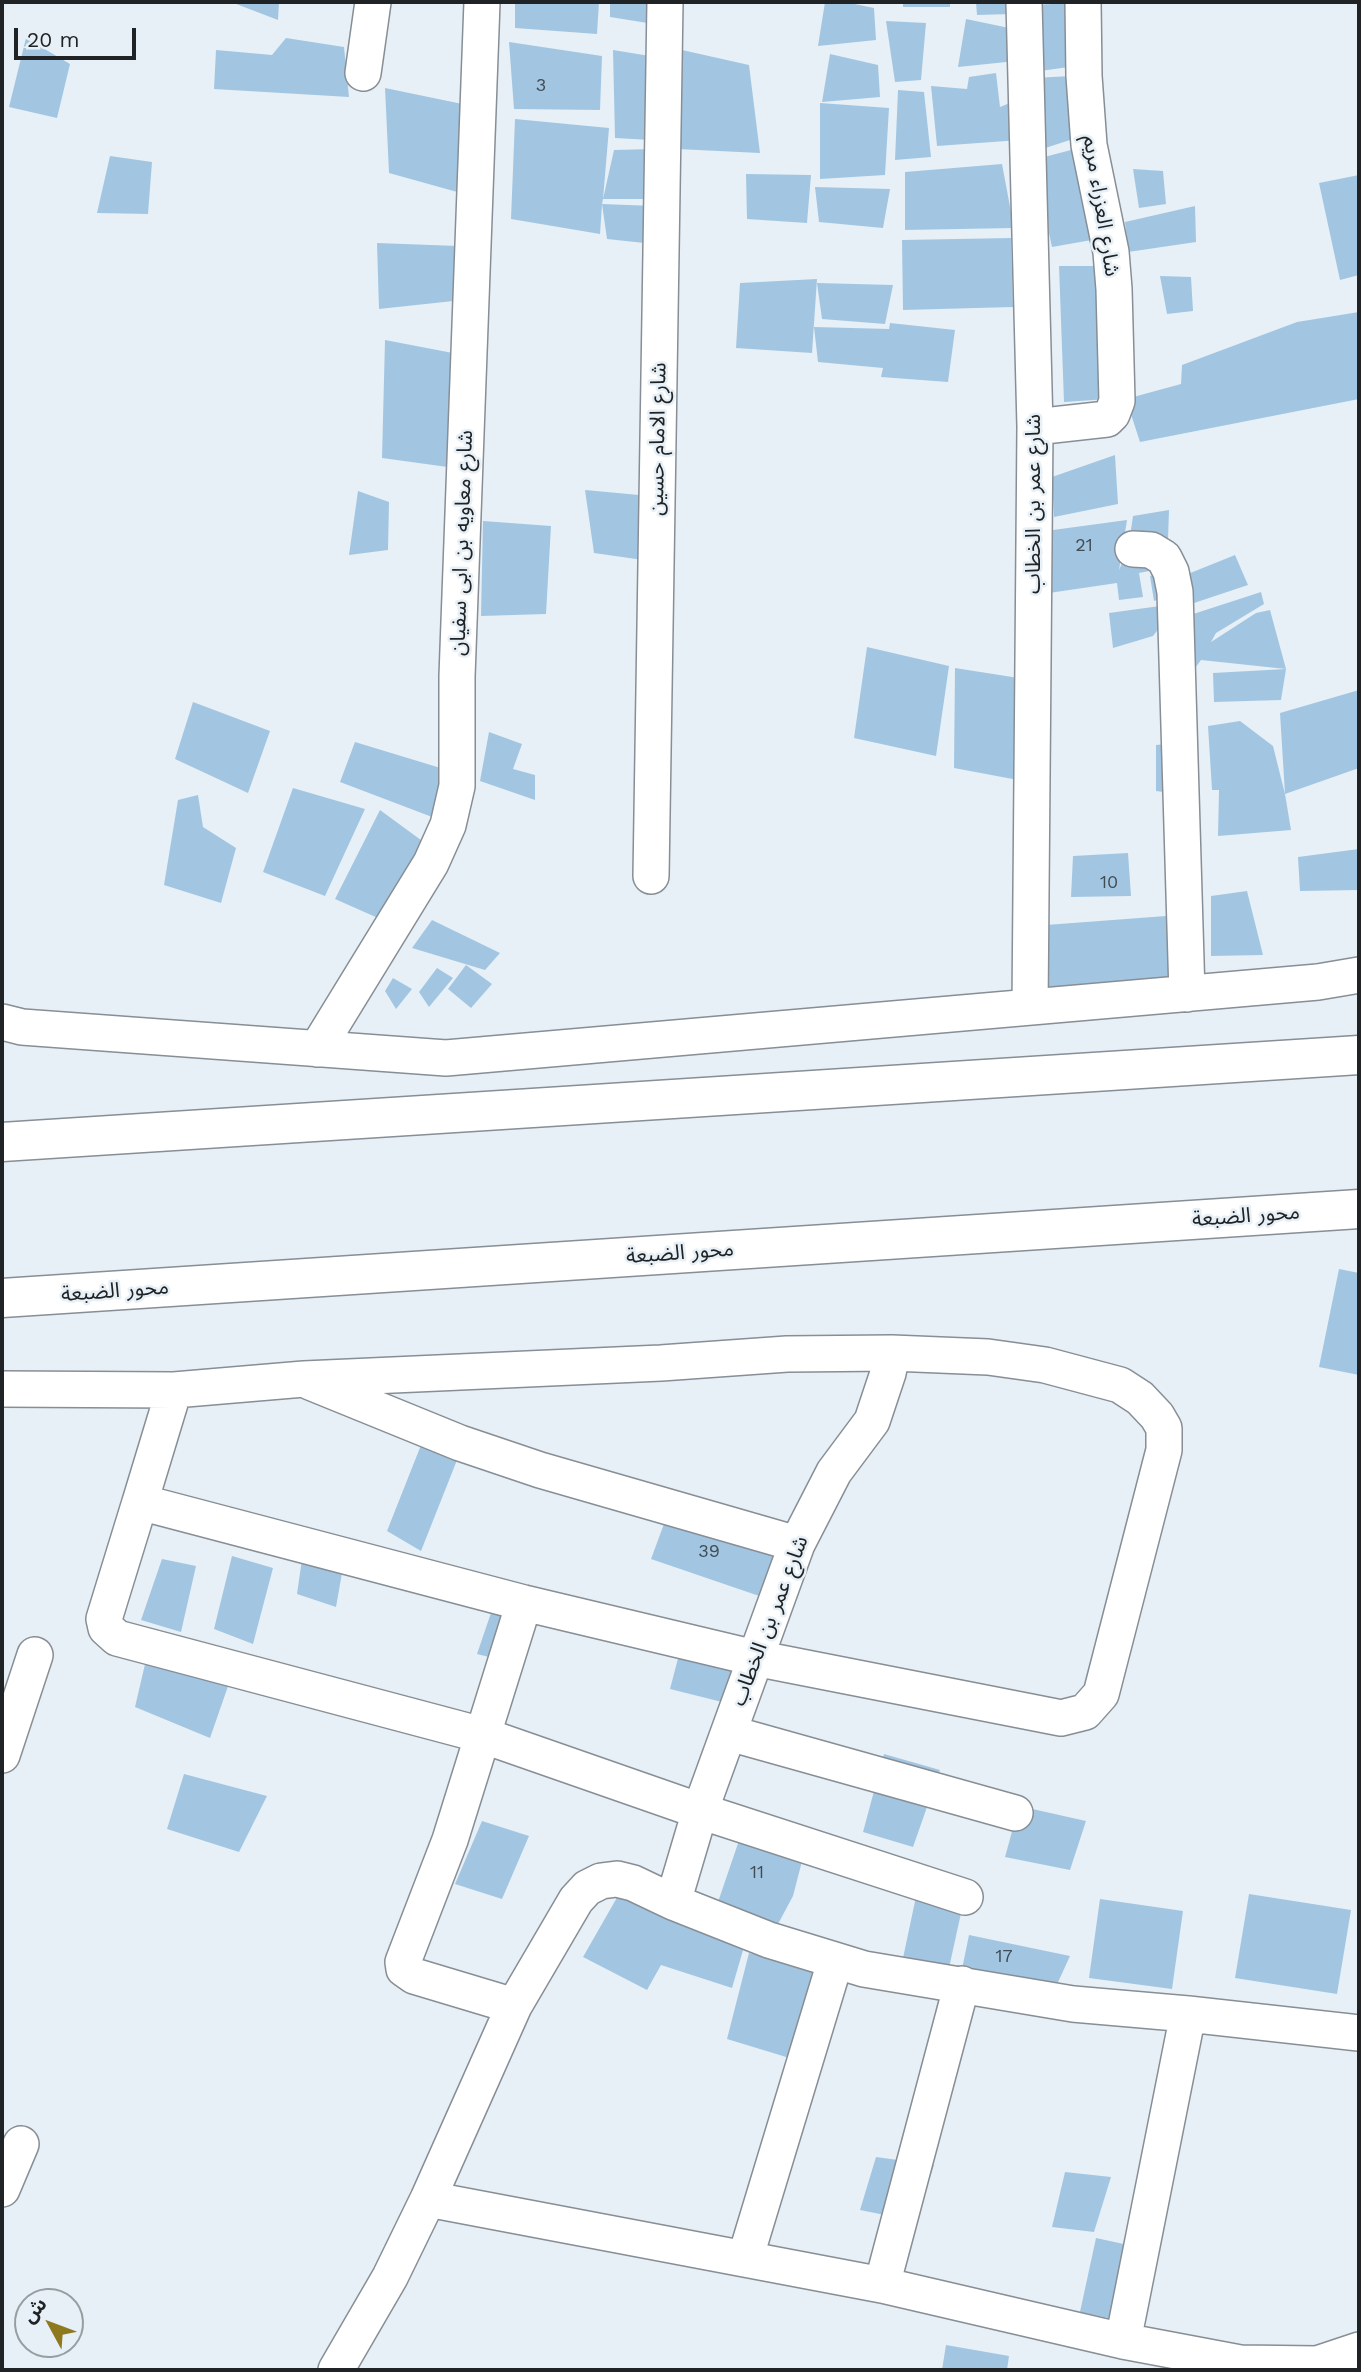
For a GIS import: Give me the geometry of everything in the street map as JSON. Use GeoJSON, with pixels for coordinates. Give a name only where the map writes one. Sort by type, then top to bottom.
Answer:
{"type":"FeatureCollection","features":[{"type":"Feature","properties":{"kind":"highway"},"geometry":{"type":"LineString","coordinates":[[2,1142],[1359,1055]]}},
{"type":"Feature","properties":{"kind":"highway","name":"محور الضبعة"},"geometry":{"type":"LineString","coordinates":[[2,1298],[1359,1209]]}},
{"type":"Feature","properties":{"kind":"street"},"geometry":{"type":"LineString","coordinates":[[363,73],[373,2]]}},
{"type":"Feature","properties":{"kind":"street","name":"شارع معاويه بن ابى سفيان"},"geometry":{"type":"LineString","coordinates":[[317,1049],[430,863],[448,825],[457,786],[457,676],[482,2]]}},
{"type":"Feature","properties":{"kind":"street","name":"شارع الامام حسين"},"geometry":{"type":"LineString","coordinates":[[651,876],[665,2]]}},
{"type":"Feature","properties":{"kind":"street","name":"شارع عمر بن الخطاب"},"geometry":{"type":"LineString","coordinates":[[1024,2],[1035,427],[1030,1007]]}},
{"type":"Feature","properties":{"kind":"street","name":"شارع العزراء مريم"},"geometry":{"type":"LineString","coordinates":[[1035,427],[1107,419],[1117,401],[1115,289],[1111,252],[1089,145],[1084,76],[1083,2]]}},
{"type":"Feature","properties":{"kind":"street"},"geometry":{"type":"LineString","coordinates":[[1133,549],[1151,550],[1164,558],[1171,572],[1175,592],[1187,994]]}},
{"type":"Feature","properties":{"kind":"street"},"geometry":{"type":"LineString","coordinates":[[9,1027],[446,1058],[1187,994],[1318,982],[1359,975]]}},
{"type":"Feature","properties":{"kind":"street"},"geometry":{"type":"LineString","coordinates":[[2,1389],[174,1390],[304,1379],[661,1363],[787,1354],[892,1353],[988,1357],[1076,1371],[1120,1385],[1140,1398],[1164,1428],[1164,1450],[1101,1694],[1085,1712],[1062,1718],[755,1658],[524,1603],[140,1502]]}},
{"type":"Feature","properties":{"kind":"street","name":"شارع عمر بن الخطاب"},"geometry":{"type":"LineString","coordinates":[[673,1902],[700,1811],[797,1544],[834,1472],[872,1421],[892,1353]]}},
{"type":"Feature","properties":{"kind":"street"},"geometry":{"type":"LineString","coordinates":[[304,1379],[460,1443],[540,1470],[797,1544]]}},
{"type":"Feature","properties":{"kind":"street"},"geometry":{"type":"LineString","coordinates":[[174,1390],[104,1619],[111,1634],[117,1638],[482,1735],[700,1811],[965,1897]]}},
{"type":"Feature","properties":{"kind":"street"},"geometry":{"type":"LineString","coordinates":[[514,2006],[414,1976],[404,1969],[403,1962],[450,1840],[524,1603]]}},
{"type":"Feature","properties":{"kind":"street"},"geometry":{"type":"LineString","coordinates":[[2,1755],[35,1656]]}},
{"type":"Feature","properties":{"kind":"street"},"geometry":{"type":"LineString","coordinates":[[729,1733],[1015,1813]]}},
{"type":"Feature","properties":{"kind":"street"},"geometry":{"type":"LineString","coordinates":[[336,2370],[390,2277],[428,2199],[514,2006],[576,1900],[587,1888],[601,1881],[617,1879],[633,1883],[769,1940],[864,1969],[1073,2004],[1359,2033]]}},
{"type":"Feature","properties":{"kind":"street"},"geometry":{"type":"LineString","coordinates":[[745,2259],[835,1962]]}},
{"type":"Feature","properties":{"kind":"street"},"geometry":{"type":"LineString","coordinates":[[882,2285],[962,1984]]}},
{"type":"Feature","properties":{"kind":"street"},"geometry":{"type":"LineString","coordinates":[[1123,2341],[1188,2014]]}},
{"type":"Feature","properties":{"kind":"street"},"geometry":{"type":"LineString","coordinates":[[2,2189],[21,2144]]}},
{"type":"Feature","properties":{"kind":"street"},"geometry":{"type":"LineString","coordinates":[[428,2199],[882,2285],[1240,2366],[1317,2364],[1359,2350]]}},
{"type":"Feature","properties":{"kind":"building"},"geometry":{"type":"Polygon","coordinates":[[[231,2],[279,2],[278,20],[231,2]]]}},
{"type":"Feature","properties":{"kind":"building"},"geometry":{"type":"Polygon","coordinates":[[[515,2],[599,2],[597,34],[515,28],[515,2]]]}},
{"type":"Feature","properties":{"kind":"building"},"geometry":{"type":"Polygon","coordinates":[[[610,2],[659,2],[660,25],[610,17],[610,2]]]}},
{"type":"Feature","properties":{"kind":"building"},"geometry":{"type":"Polygon","coordinates":[[[825,2],[845,2],[874,8],[876,40],[818,46],[825,2]]]}},
{"type":"Feature","properties":{"kind":"building"},"geometry":{"type":"Polygon","coordinates":[[[903,2],[950,2],[950,7],[903,7],[903,2]]]}},
{"type":"Feature","properties":{"kind":"building"},"geometry":{"type":"Polygon","coordinates":[[[976,2],[1011,2],[1012,14],[977,15],[976,2]]]}},
{"type":"Feature","properties":{"kind":"building"},"geometry":{"type":"Polygon","coordinates":[[[1070,3],[1069,67],[1033,72],[1033,5],[1070,3]]]}},
{"type":"Feature","properties":{"kind":"building"},"geometry":{"type":"Polygon","coordinates":[[[966,19],[1014,29],[1016,61],[958,67],[966,19]]]}},
{"type":"Feature","properties":{"kind":"building"},"geometry":{"type":"Polygon","coordinates":[[[886,21],[926,23],[921,80],[895,82],[886,21]]]}},
{"type":"Feature","properties":{"kind":"building"},"geometry":{"type":"Polygon","coordinates":[[[26,38],[70,64],[57,118],[9,107],[26,38]]]}},
{"type":"Feature","properties":{"kind":"building"},"geometry":{"type":"Polygon","coordinates":[[[286,38],[344,47],[349,97],[214,89],[216,50],[272,55],[286,38]]]}},
{"type":"Feature","properties":{"kind":"building"},"geometry":{"type":"Polygon","coordinates":[[[509,42],[602,56],[600,110],[514,109],[509,42]]]}},
{"type":"Feature","properties":{"kind":"building"},"geometry":{"type":"Polygon","coordinates":[[[613,50],[656,57],[651,140],[615,138],[613,50]]]}},
{"type":"Feature","properties":{"kind":"building"},"geometry":{"type":"Polygon","coordinates":[[[682,50],[749,65],[760,153],[677,149],[682,50]]]}},
{"type":"Feature","properties":{"kind":"building"},"geometry":{"type":"Polygon","coordinates":[[[830,54],[878,65],[880,97],[822,102],[830,54]]]}},
{"type":"Feature","properties":{"kind":"building"},"geometry":{"type":"Polygon","coordinates":[[[996,73],[1000,107],[1017,100],[1020,140],[937,146],[931,86],[967,89],[969,77],[996,73]]]}},
{"type":"Feature","properties":{"kind":"building"},"geometry":{"type":"Polygon","coordinates":[[[1071,76],[1070,140],[1033,152],[1034,78],[1071,76]]]}},
{"type":"Feature","properties":{"kind":"building"},"geometry":{"type":"Polygon","coordinates":[[[385,88],[472,106],[468,195],[389,173],[385,88]]]}},
{"type":"Feature","properties":{"kind":"building"},"geometry":{"type":"Polygon","coordinates":[[[898,90],[924,92],[931,157],[895,160],[898,90]]]}},
{"type":"Feature","properties":{"kind":"building"},"geometry":{"type":"Polygon","coordinates":[[[820,103],[889,108],[885,175],[820,179],[820,103]]]}},
{"type":"Feature","properties":{"kind":"building"},"geometry":{"type":"Polygon","coordinates":[[[515,119],[609,128],[600,234],[511,219],[515,119]]]}},
{"type":"Feature","properties":{"kind":"building"},"geometry":{"type":"Polygon","coordinates":[[[654,149],[651,199],[603,199],[614,150],[654,149]]]}},
{"type":"Feature","properties":{"kind":"building"},"geometry":{"type":"Polygon","coordinates":[[[1071,150],[1103,238],[1052,247],[1033,160],[1071,150]]]}},
{"type":"Feature","properties":{"kind":"building"},"geometry":{"type":"Polygon","coordinates":[[[110,156],[152,162],[148,214],[97,213],[110,156]]]}},
{"type":"Feature","properties":{"kind":"building"},"geometry":{"type":"Polygon","coordinates":[[[1002,164],[1014,228],[905,230],[905,172],[1002,164]]]}},
{"type":"Feature","properties":{"kind":"building"},"geometry":{"type":"Polygon","coordinates":[[[1133,169],[1163,171],[1166,204],[1139,208],[1133,169]]]}},
{"type":"Feature","properties":{"kind":"building"},"geometry":{"type":"Polygon","coordinates":[[[746,174],[811,175],[807,223],[747,219],[746,174]]]}},
{"type":"Feature","properties":{"kind":"building"},"geometry":{"type":"Polygon","coordinates":[[[1359,175],[1359,275],[1340,280],[1319,183],[1359,175]]]}},
{"type":"Feature","properties":{"kind":"building"},"geometry":{"type":"Polygon","coordinates":[[[815,187],[890,189],[883,228],[819,222],[815,187]]]}},
{"type":"Feature","properties":{"kind":"building"},"geometry":{"type":"Polygon","coordinates":[[[602,204],[654,206],[654,244],[607,239],[602,204]]]}},
{"type":"Feature","properties":{"kind":"building"},"geometry":{"type":"Polygon","coordinates":[[[1195,206],[1196,242],[1128,252],[1125,222],[1195,206]]]}},
{"type":"Feature","properties":{"kind":"building"},"geometry":{"type":"Polygon","coordinates":[[[1011,238],[1013,307],[903,310],[902,240],[1011,238]]]}},
{"type":"Feature","properties":{"kind":"building"},"geometry":{"type":"Polygon","coordinates":[[[377,243],[458,246],[472,299],[379,309],[377,243]]]}},
{"type":"Feature","properties":{"kind":"building"},"geometry":{"type":"Polygon","coordinates":[[[1059,266],[1101,266],[1108,399],[1064,402],[1059,266]]]}},
{"type":"Feature","properties":{"kind":"building"},"geometry":{"type":"Polygon","coordinates":[[[1160,276],[1191,277],[1193,311],[1167,314],[1160,276]]]}},
{"type":"Feature","properties":{"kind":"building"},"geometry":{"type":"Polygon","coordinates":[[[817,279],[812,353],[736,348],[740,283],[817,279]]]}},
{"type":"Feature","properties":{"kind":"building"},"geometry":{"type":"Polygon","coordinates":[[[817,283],[893,285],[885,324],[822,319],[817,283]]]}},
{"type":"Feature","properties":{"kind":"building"},"geometry":{"type":"Polygon","coordinates":[[[1359,312],[1359,399],[1140,442],[1126,399],[1181,384],[1182,365],[1297,322],[1359,312]]]}},
{"type":"Feature","properties":{"kind":"building"},"geometry":{"type":"Polygon","coordinates":[[[890,323],[955,330],[948,382],[881,377],[883,368],[818,362],[814,327],[889,329],[890,323]]]}},
{"type":"Feature","properties":{"kind":"building"},"geometry":{"type":"Polygon","coordinates":[[[385,340],[458,354],[455,468],[382,458],[385,340]]]}},
{"type":"Feature","properties":{"kind":"building"},"geometry":{"type":"Polygon","coordinates":[[[1115,455],[1118,504],[1054,517],[1052,477],[1115,455]]]}},
{"type":"Feature","properties":{"kind":"building"},"geometry":{"type":"Polygon","coordinates":[[[585,490],[650,496],[650,561],[594,553],[585,490]]]}},
{"type":"Feature","properties":{"kind":"building"},"geometry":{"type":"Polygon","coordinates":[[[358,491],[389,502],[388,550],[349,555],[358,491]]]}},
{"type":"Feature","properties":{"kind":"building"},"geometry":{"type":"Polygon","coordinates":[[[1169,510],[1168,540],[1129,543],[1133,516],[1169,510]]]}},
{"type":"Feature","properties":{"kind":"building"},"geometry":{"type":"Polygon","coordinates":[[[1127,520],[1119,570],[1126,554],[1169,567],[1139,573],[1143,597],[1119,600],[1117,583],[1049,593],[1053,530],[1127,520]]]}},
{"type":"Feature","properties":{"kind":"building"},"geometry":{"type":"Polygon","coordinates":[[[483,521],[551,526],[546,614],[481,616],[483,521]]]}},
{"type":"Feature","properties":{"kind":"building"},"geometry":{"type":"Polygon","coordinates":[[[1235,555],[1248,585],[1176,609],[1173,580],[1235,555]]]}},
{"type":"Feature","properties":{"kind":"building"},"geometry":{"type":"Polygon","coordinates":[[[1165,572],[1167,596],[1154,601],[1150,576],[1165,572]]]}},
{"type":"Feature","properties":{"kind":"building"},"geometry":{"type":"Polygon","coordinates":[[[1261,592],[1264,604],[1216,633],[1211,642],[1256,613],[1270,610],[1286,669],[1201,660],[1184,683],[1184,617],[1261,592]]]}},
{"type":"Feature","properties":{"kind":"building"},"geometry":{"type":"Polygon","coordinates":[[[1160,606],[1167,618],[1153,636],[1113,648],[1109,613],[1160,606]]]}},
{"type":"Feature","properties":{"kind":"building"},"geometry":{"type":"Polygon","coordinates":[[[867,647],[949,666],[936,756],[854,738],[867,647]]]}},
{"type":"Feature","properties":{"kind":"building"},"geometry":{"type":"Polygon","coordinates":[[[955,668],[1025,679],[1018,780],[954,768],[955,668]]]}},
{"type":"Feature","properties":{"kind":"building"},"geometry":{"type":"Polygon","coordinates":[[[1286,669],[1281,700],[1214,702],[1213,673],[1286,669]]]}},
{"type":"Feature","properties":{"kind":"building"},"geometry":{"type":"Polygon","coordinates":[[[1359,690],[1359,768],[1285,794],[1280,713],[1359,690]]]}},
{"type":"Feature","properties":{"kind":"building"},"geometry":{"type":"Polygon","coordinates":[[[193,702],[270,731],[248,793],[175,759],[193,702]]]}},
{"type":"Feature","properties":{"kind":"building"},"geometry":{"type":"Polygon","coordinates":[[[1240,721],[1273,746],[1291,830],[1218,836],[1219,790],[1212,790],[1208,726],[1240,721]]]}},
{"type":"Feature","properties":{"kind":"building"},"geometry":{"type":"Polygon","coordinates":[[[489,732],[522,744],[513,769],[535,775],[535,800],[480,781],[489,732]]]}},
{"type":"Feature","properties":{"kind":"building"},"geometry":{"type":"Polygon","coordinates":[[[355,742],[457,773],[440,820],[340,782],[355,742]]]}},
{"type":"Feature","properties":{"kind":"building"},"geometry":{"type":"Polygon","coordinates":[[[1177,743],[1178,794],[1156,791],[1156,745],[1177,743]]]}},
{"type":"Feature","properties":{"kind":"building"},"geometry":{"type":"Polygon","coordinates":[[[293,788],[365,809],[325,896],[263,872],[293,788]]]}},
{"type":"Feature","properties":{"kind":"building"},"geometry":{"type":"Polygon","coordinates":[[[198,795],[203,827],[236,848],[221,903],[164,885],[178,800],[198,795]]]}},
{"type":"Feature","properties":{"kind":"building"},"geometry":{"type":"Polygon","coordinates":[[[380,810],[425,843],[387,922],[335,899],[380,810]]]}},
{"type":"Feature","properties":{"kind":"building"},"geometry":{"type":"Polygon","coordinates":[[[1359,849],[1359,890],[1300,891],[1298,857],[1359,849]]]}},
{"type":"Feature","properties":{"kind":"building"},"geometry":{"type":"Polygon","coordinates":[[[1128,853],[1131,896],[1071,897],[1073,856],[1128,853]]]}},
{"type":"Feature","properties":{"kind":"building"},"geometry":{"type":"Polygon","coordinates":[[[1247,891],[1263,955],[1211,956],[1211,896],[1247,891]]]}},
{"type":"Feature","properties":{"kind":"building"},"geometry":{"type":"Polygon","coordinates":[[[1166,916],[1170,978],[1047,989],[1046,925],[1166,916]]]}},
{"type":"Feature","properties":{"kind":"building"},"geometry":{"type":"Polygon","coordinates":[[[432,920],[500,953],[485,970],[412,948],[432,920]]]}},
{"type":"Feature","properties":{"kind":"building"},"geometry":{"type":"Polygon","coordinates":[[[466,965],[492,984],[471,1008],[448,989],[466,965]]]}},
{"type":"Feature","properties":{"kind":"building"},"geometry":{"type":"Polygon","coordinates":[[[437,968],[453,978],[429,1007],[419,992],[437,968]]]}},
{"type":"Feature","properties":{"kind":"building"},"geometry":{"type":"Polygon","coordinates":[[[393,978],[412,989],[396,1009],[385,991],[393,978]]]}},
{"type":"Feature","properties":{"kind":"building"},"geometry":{"type":"Polygon","coordinates":[[[1339,1269],[1359,1273],[1359,1375],[1319,1367],[1339,1269]]]}},
{"type":"Feature","properties":{"kind":"building"},"geometry":{"type":"Polygon","coordinates":[[[423,1440],[461,1450],[421,1551],[387,1531],[423,1440]]]}},
{"type":"Feature","properties":{"kind":"building"},"geometry":{"type":"Polygon","coordinates":[[[668,1513],[789,1548],[768,1599],[651,1559],[668,1513]]]}},
{"type":"Feature","properties":{"kind":"building"},"geometry":{"type":"Polygon","coordinates":[[[304,1545],[345,1556],[336,1607],[297,1594],[304,1545]]]}},
{"type":"Feature","properties":{"kind":"building"},"geometry":{"type":"Polygon","coordinates":[[[232,1556],[273,1568],[253,1644],[214,1629],[232,1556]]]}},
{"type":"Feature","properties":{"kind":"building"},"geometry":{"type":"Polygon","coordinates":[[[162,1559],[196,1566],[181,1632],[141,1620],[162,1559]]]}},
{"type":"Feature","properties":{"kind":"building"},"geometry":{"type":"Polygon","coordinates":[[[494,1604],[528,1614],[513,1663],[477,1654],[494,1604]]]}},
{"type":"Feature","properties":{"kind":"building"},"geometry":{"type":"Polygon","coordinates":[[[149,1647],[234,1669],[210,1738],[135,1707],[149,1647]]]}},
{"type":"Feature","properties":{"kind":"building"},"geometry":{"type":"Polygon","coordinates":[[[681,1647],[743,1665],[730,1704],[670,1689],[681,1647]]]}},
{"type":"Feature","properties":{"kind":"building"},"geometry":{"type":"Polygon","coordinates":[[[884,1754],[940,1770],[913,1847],[863,1832],[884,1754]]]}},
{"type":"Feature","properties":{"kind":"building"},"geometry":{"type":"Polygon","coordinates":[[[184,1774],[267,1796],[239,1852],[167,1829],[184,1774]]]}},
{"type":"Feature","properties":{"kind":"building"},"geometry":{"type":"Polygon","coordinates":[[[1019,1806],[1086,1821],[1070,1870],[1005,1857],[1019,1806]]]}},
{"type":"Feature","properties":{"kind":"building"},"geometry":{"type":"Polygon","coordinates":[[[747,1817],[808,1838],[793,1896],[778,1924],[718,1902],[747,1817]]]}},
{"type":"Feature","properties":{"kind":"building"},"geometry":{"type":"Polygon","coordinates":[[[482,1821],[529,1836],[502,1899],[455,1884],[482,1821]]]}},
{"type":"Feature","properties":{"kind":"building"},"geometry":{"type":"Polygon","coordinates":[[[623,1887],[746,1940],[732,1988],[661,1965],[647,1990],[583,1957],[623,1887]]]}},
{"type":"Feature","properties":{"kind":"building"},"geometry":{"type":"Polygon","coordinates":[[[917,1892],[963,1904],[949,1968],[903,1958],[917,1892]]]}},
{"type":"Feature","properties":{"kind":"building"},"geometry":{"type":"Polygon","coordinates":[[[1249,1894],[1351,1910],[1337,1994],[1235,1978],[1249,1894]]]}},
{"type":"Feature","properties":{"kind":"building"},"geometry":{"type":"Polygon","coordinates":[[[1100,1899],[1183,1911],[1172,1989],[1089,1978],[1100,1899]]]}},
{"type":"Feature","properties":{"kind":"building"},"geometry":{"type":"Polygon","coordinates":[[[969,1935],[1070,1956],[1054,1991],[962,1969],[969,1935]]]}},
{"type":"Feature","properties":{"kind":"building"},"geometry":{"type":"Polygon","coordinates":[[[749,1953],[817,1970],[796,2060],[727,2039],[749,1953]]]}},
{"type":"Feature","properties":{"kind":"building"},"geometry":{"type":"Polygon","coordinates":[[[876,2157],[934,2165],[915,2221],[860,2210],[876,2157]]]}},
{"type":"Feature","properties":{"kind":"building"},"geometry":{"type":"Polygon","coordinates":[[[1065,2172],[1111,2177],[1094,2232],[1052,2227],[1065,2172]]]}},
{"type":"Feature","properties":{"kind":"building"},"geometry":{"type":"Polygon","coordinates":[[[1096,2238],[1133,2246],[1118,2320],[1080,2312],[1096,2238]]]}},
{"type":"Feature","properties":{"kind":"building"},"geometry":{"type":"Polygon","coordinates":[[[946,2345],[1009,2356],[1007,2370],[942,2370],[946,2345]]]}}]}
